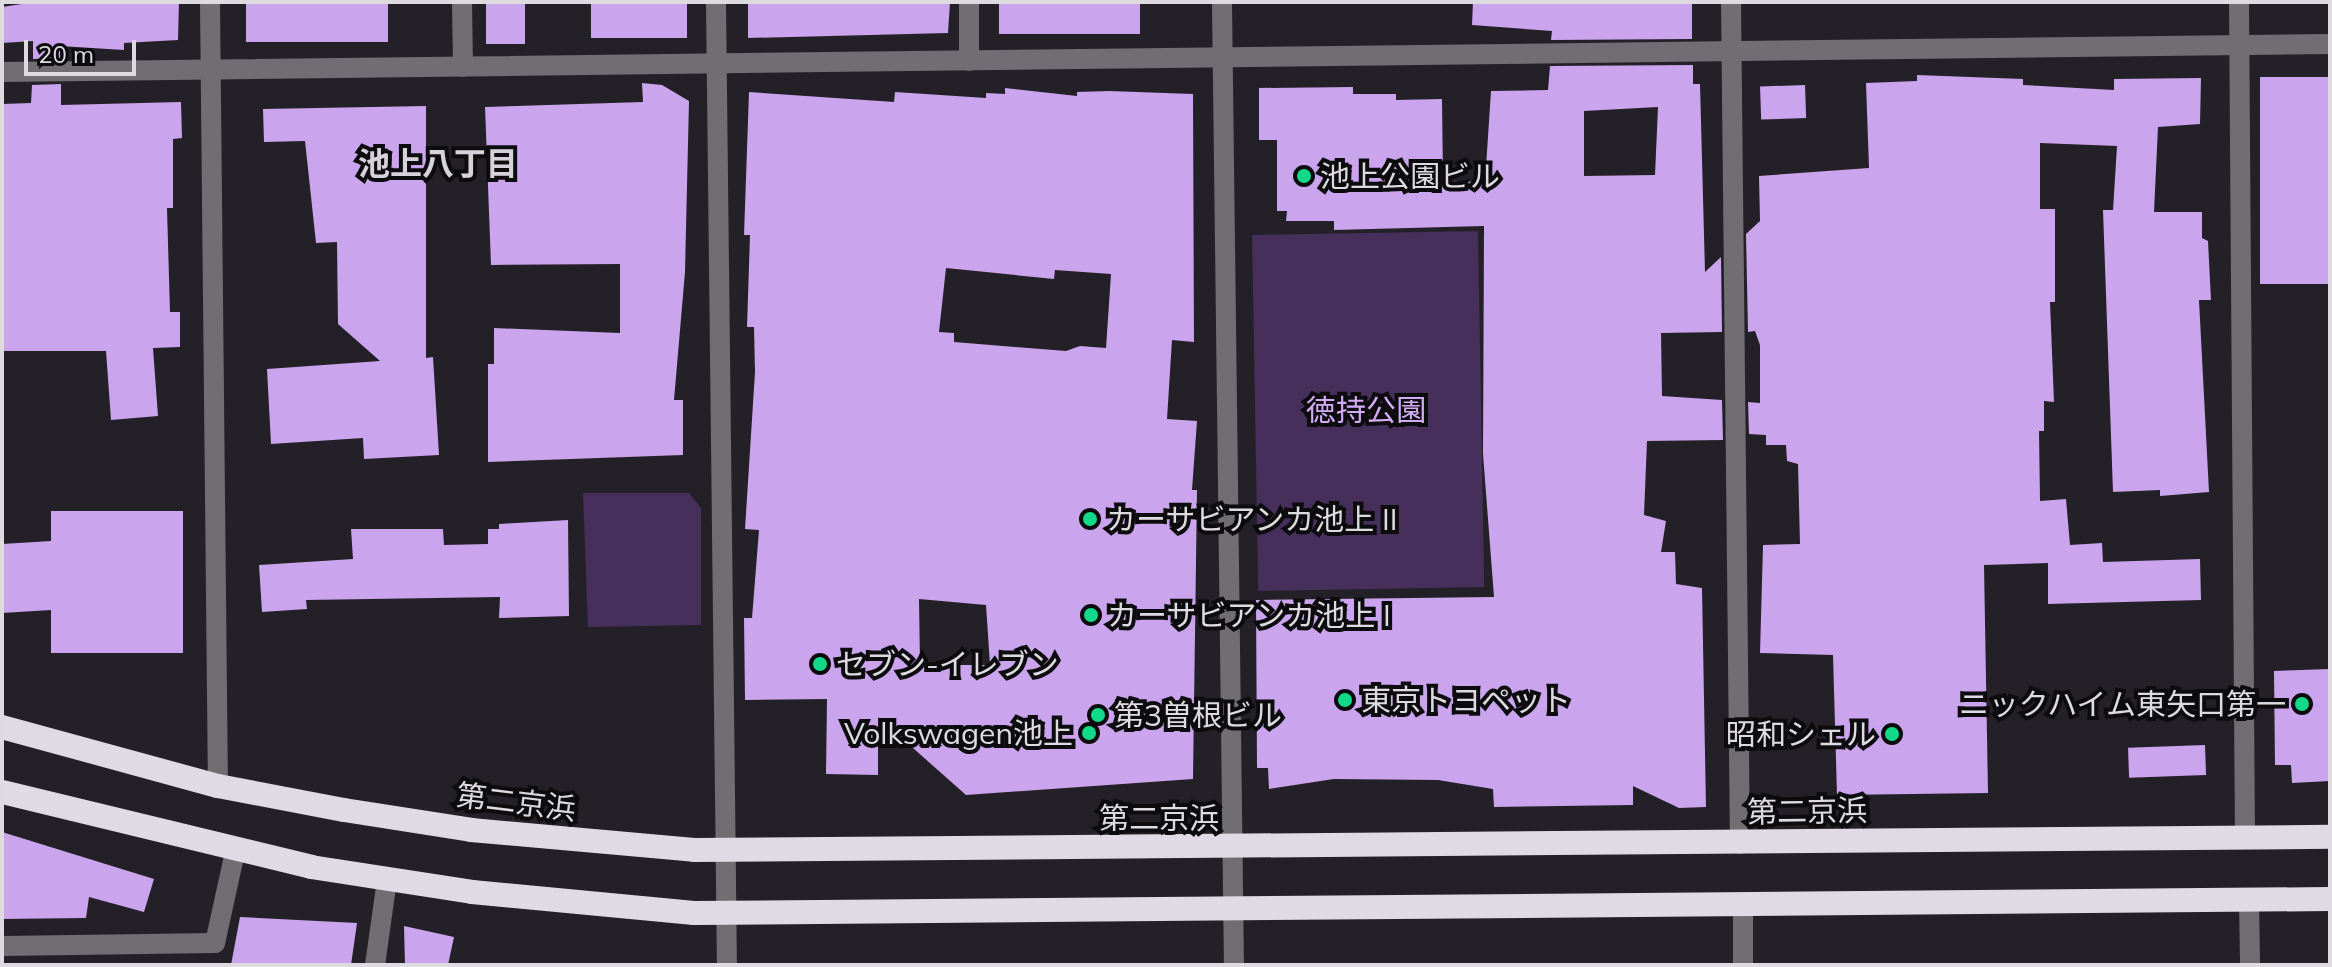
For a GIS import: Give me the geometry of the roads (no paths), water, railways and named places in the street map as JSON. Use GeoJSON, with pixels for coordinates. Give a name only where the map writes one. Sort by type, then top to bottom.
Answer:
{"type":"FeatureCollection","features":[{"type":"Feature","properties":{"kind":"highway","name":"第二京浜"},"geometry":{"type":"LineString","coordinates":[[2,727],[218,786],[471,830],[726,851],[1231,849],[2330,837]]}},
{"type":"Feature","properties":{"kind":"highway"},"geometry":{"type":"LineString","coordinates":[[2,792],[235,852],[387,880],[557,902],[727,913],[2330,899]]}},
{"type":"Feature","properties":{"kind":"street"},"geometry":{"type":"LineString","coordinates":[[210,2],[218,786]]}},
{"type":"Feature","properties":{"kind":"street"},"geometry":{"type":"LineString","coordinates":[[462,2],[463,67]]}},
{"type":"Feature","properties":{"kind":"street"},"geometry":{"type":"LineString","coordinates":[[716,2],[727,965]]}},
{"type":"Feature","properties":{"kind":"street"},"geometry":{"type":"LineString","coordinates":[[969,2],[969,61]]}},
{"type":"Feature","properties":{"kind":"street"},"geometry":{"type":"LineString","coordinates":[[1222,2],[1234,965]]}},
{"type":"Feature","properties":{"kind":"street"},"geometry":{"type":"LineString","coordinates":[[1731,2],[1740,844]]}},
{"type":"Feature","properties":{"kind":"street"},"geometry":{"type":"LineString","coordinates":[[2239,2],[2245,839]]}},
{"type":"Feature","properties":{"kind":"street"},"geometry":{"type":"LineString","coordinates":[[2,72],[2330,44]]}},
{"type":"Feature","properties":{"kind":"street"},"geometry":{"type":"LineString","coordinates":[[2,946],[215,943],[235,852]]}},
{"type":"Feature","properties":{"kind":"street"},"geometry":{"type":"LineString","coordinates":[[375,965],[387,880]]}},
{"type":"Feature","properties":{"kind":"street"},"geometry":{"type":"LineString","coordinates":[[2249,899],[2250,965]]}},
{"type":"Feature","properties":{"kind":"street"},"geometry":{"type":"LineString","coordinates":[[1743,905],[1743,965]]}},
{"type":"Feature","properties":{"kind":"place","name":"池上公園ビル"},"geometry":{"type":"Point","coordinates":[1304,176]}},
{"type":"Feature","properties":{"kind":"place","name":"カーサビアンカ池上 II"},"geometry":{"type":"Point","coordinates":[1090,519]}},
{"type":"Feature","properties":{"kind":"place","name":"カーサビアンカ池上 I"},"geometry":{"type":"Point","coordinates":[1091,615]}},
{"type":"Feature","properties":{"kind":"place","name":"セブン-イレブン"},"geometry":{"type":"Point","coordinates":[820,664]}},
{"type":"Feature","properties":{"kind":"place","name":"東京トヨペット"},"geometry":{"type":"Point","coordinates":[1345,700]}},
{"type":"Feature","properties":{"kind":"place","name":"ニックハイム東矢口第一"},"geometry":{"type":"Point","coordinates":[2302,704]}},
{"type":"Feature","properties":{"kind":"place","name":"第3曽根ビル"},"geometry":{"type":"Point","coordinates":[1098,715]}},
{"type":"Feature","properties":{"kind":"place","name":"Volkswagen池上"},"geometry":{"type":"Point","coordinates":[1089,733]}},
{"type":"Feature","properties":{"kind":"place","name":"昭和シェル"},"geometry":{"type":"Point","coordinates":[1892,734]}},
{"type":"Feature","properties":{"kind":"district","name":"池上八丁目"},"geometry":{"type":"Point","coordinates":[438,163]}},
{"type":"Feature","properties":{"kind":"park label","name":"徳持公園"},"geometry":{"type":"Point","coordinates":[1366,410]}}]}
